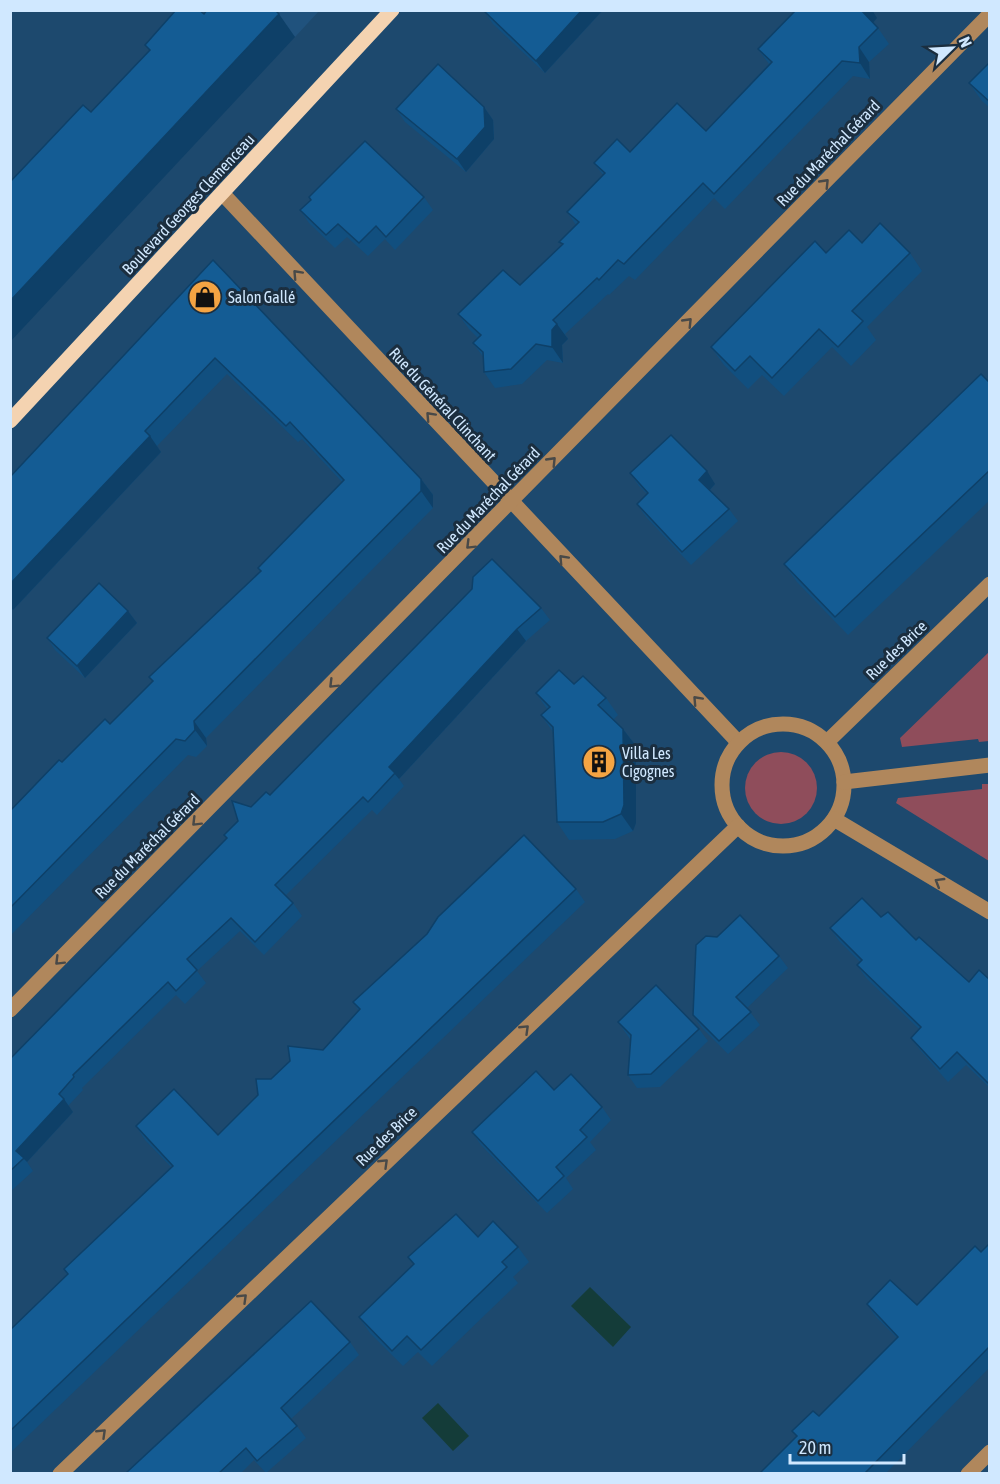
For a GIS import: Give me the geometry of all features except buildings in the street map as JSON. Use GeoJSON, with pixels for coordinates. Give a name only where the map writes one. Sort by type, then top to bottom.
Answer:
{"type":"FeatureCollection","features":[{"type":"Feature","properties":{"kind":"main road","name":"Boulevard Georges Clemenceau"},"geometry":{"type":"LineString","coordinates":[[10,421],[392,10]]}},
{"type":"Feature","properties":{"kind":"street","name":"Rue du Maréchal Gérard"},"geometry":{"type":"LineString","coordinates":[[10,1010],[990,14]]}},
{"type":"Feature","properties":{"kind":"street","name":"Rue du Général Clinchant"},"geometry":{"type":"LineString","coordinates":[[222,193],[738,742]]}},
{"type":"Feature","properties":{"kind":"street","name":"Rue des Brice"},"geometry":{"type":"LineString","coordinates":[[827,742],[990,584]]}},
{"type":"Feature","properties":{"kind":"street"},"geometry":{"type":"LineString","coordinates":[[782,723],[799,725],[814,732],[827,742],[842,767],[844,782],[842,801],[834,819],[814,838],[787,846],[760,841],[738,826],[725,806],[722,784],[726,762],[738,742],[766,726],[782,723]]}},
{"type":"Feature","properties":{"kind":"street"},"geometry":{"type":"LineString","coordinates":[[844,782],[990,765]]}},
{"type":"Feature","properties":{"kind":"street"},"geometry":{"type":"LineString","coordinates":[[834,819],[990,912]]}},
{"type":"Feature","properties":{"kind":"street","name":"Rue des Brice"},"geometry":{"type":"LineString","coordinates":[[60,1473],[738,826]]}},
{"type":"Feature","properties":{"kind":"street"},"geometry":{"type":"LineString","coordinates":[[968,1473],[990,1452]]}},
{"type":"Feature","properties":{"kind":"shaded area"},"geometry":{"type":"Polygon","coordinates":[[[266,11],[319,11],[295,37],[266,11]]]}},
{"type":"Feature","properties":{"kind":"shaded area"},"geometry":{"type":"Polygon","coordinates":[[[989,652],[989,741],[979,742],[978,739],[902,747],[900,738],[989,652]]]}},
{"type":"Feature","properties":{"kind":"shaded area"},"geometry":{"type":"Polygon","coordinates":[[[781,752],[801,758],[811,768],[817,788],[811,808],[801,818],[781,824],[761,818],[751,808],[745,788],[751,768],[761,758],[781,752]]]}},
{"type":"Feature","properties":{"kind":"shaded area"},"geometry":{"type":"Polygon","coordinates":[[[982,784],[989,784],[989,861],[896,803],[898,798],[982,789],[982,784]]]}},
{"type":"Feature","properties":{"kind":"shaded area"},"geometry":{"type":"Polygon","coordinates":[[[590,1287],[631,1327],[613,1347],[571,1306],[590,1287]]]}},
{"type":"Feature","properties":{"kind":"shaded area"},"geometry":{"type":"Polygon","coordinates":[[[438,1403],[469,1436],[453,1451],[422,1418],[438,1403]]]}},
{"type":"Feature","properties":{"kind":"place","name":"Salon Gallé"},"geometry":{"type":"Point","coordinates":[205,297]}},
{"type":"Feature","properties":{"kind":"place","name":"Villa Les Cigognes"},"geometry":{"type":"Point","coordinates":[599,762]}}]}
